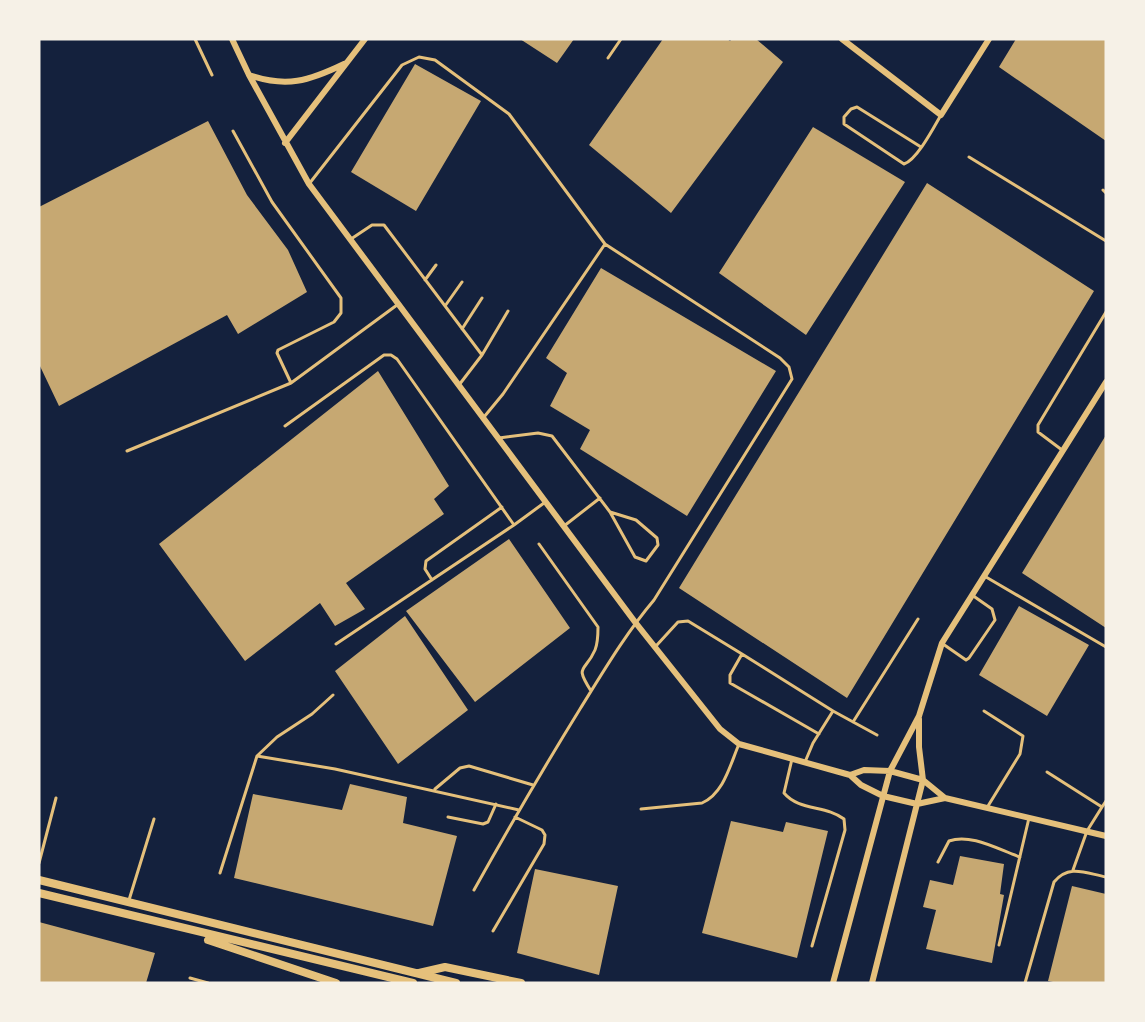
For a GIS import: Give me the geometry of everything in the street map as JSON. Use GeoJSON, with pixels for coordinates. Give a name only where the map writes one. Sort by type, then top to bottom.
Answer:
{"type":"FeatureCollection","features":[{"type":"Feature","properties":{"kind":"main road"},"geometry":{"type":"LineString","coordinates":[[39,880],[456,983]]}},
{"type":"Feature","properties":{"kind":"main road"},"geometry":{"type":"LineString","coordinates":[[39,893],[413,983]]}},
{"type":"Feature","properties":{"kind":"main road"},"geometry":{"type":"LineString","coordinates":[[162,924],[336,983]]}},
{"type":"Feature","properties":{"kind":"main road"},"geometry":{"type":"LineString","coordinates":[[418,974],[445,967],[521,983]]}},
{"type":"Feature","properties":{"kind":"street"},"geometry":{"type":"LineString","coordinates":[[232,39],[285,143],[309,184],[635,622],[720,729],[739,744],[850,776],[861,785],[883,796],[917,804],[945,798],[1106,836]]}},
{"type":"Feature","properties":{"kind":"street"},"geometry":{"type":"LineString","coordinates":[[285,143],[365,39]]}},
{"type":"Feature","properties":{"kind":"street"},"geometry":{"type":"LineString","coordinates":[[842,39],[941,115],[989,39]]}},
{"type":"Feature","properties":{"kind":"street"},"geometry":{"type":"LineString","coordinates":[[249,75],[268,82],[291,83],[318,77],[347,62]]}},
{"type":"Feature","properties":{"kind":"street"},"geometry":{"type":"LineString","coordinates":[[833,983],[890,771],[919,716],[942,643],[1106,382]]}},
{"type":"Feature","properties":{"kind":"street"},"geometry":{"type":"LineString","coordinates":[[872,983],[923,780],[918,747],[919,716]]}},
{"type":"Feature","properties":{"kind":"street"},"geometry":{"type":"LineString","coordinates":[[850,776],[864,770],[890,771],[923,780],[945,798]]}},
{"type":"Feature","properties":{"kind":"lane"},"geometry":{"type":"LineString","coordinates":[[195,39],[212,75]]}},
{"type":"Feature","properties":{"kind":"lane"},"geometry":{"type":"LineString","coordinates":[[608,58],[621,39]]}},
{"type":"Feature","properties":{"kind":"lane"},"geometry":{"type":"LineString","coordinates":[[309,184],[402,65],[419,57],[435,60],[509,114],[605,244],[780,358],[789,367],[792,379],[654,600],[635,622],[533,785],[474,890]]}},
{"type":"Feature","properties":{"kind":"lane"},"geometry":{"type":"LineString","coordinates":[[921,147],[857,107],[851,109],[844,117],[844,124],[899,163],[909,163],[921,147],[941,115]]}},
{"type":"Feature","properties":{"kind":"lane"},"geometry":{"type":"LineString","coordinates":[[233,131],[272,202],[341,298],[341,313],[334,322],[278,350],[277,353],[291,383]]}},
{"type":"Feature","properties":{"kind":"lane"},"geometry":{"type":"LineString","coordinates":[[969,157],[1106,241]]}},
{"type":"Feature","properties":{"kind":"lane"},"geometry":{"type":"LineString","coordinates":[[351,239],[372,225],[384,225],[482,355]]}},
{"type":"Feature","properties":{"kind":"lane"},"geometry":{"type":"LineString","coordinates":[[484,418],[503,394],[605,244]]}},
{"type":"Feature","properties":{"kind":"lane"},"geometry":{"type":"LineString","coordinates":[[425,280],[436,266]]}},
{"type":"Feature","properties":{"kind":"lane"},"geometry":{"type":"LineString","coordinates":[[445,306],[462,282]]}},
{"type":"Feature","properties":{"kind":"lane"},"geometry":{"type":"LineString","coordinates":[[462,329],[482,298]]}},
{"type":"Feature","properties":{"kind":"lane"},"geometry":{"type":"LineString","coordinates":[[127,451],[291,383],[399,304]]}},
{"type":"Feature","properties":{"kind":"lane"},"geometry":{"type":"LineString","coordinates":[[459,385],[482,355],[508,311]]}},
{"type":"Feature","properties":{"kind":"lane"},"geometry":{"type":"LineString","coordinates":[[1063,451],[1038,432],[1038,425],[1106,312]]}},
{"type":"Feature","properties":{"kind":"lane"},"geometry":{"type":"LineString","coordinates":[[285,426],[384,355],[391,356],[397,359],[514,525]]}},
{"type":"Feature","properties":{"kind":"lane"},"geometry":{"type":"LineString","coordinates":[[499,438],[538,433],[552,436],[610,512],[635,557],[646,561],[658,545],[657,538],[636,520],[610,512]]}},
{"type":"Feature","properties":{"kind":"lane"},"geometry":{"type":"LineString","coordinates":[[564,526],[600,498]]}},
{"type":"Feature","properties":{"kind":"lane"},"geometry":{"type":"LineString","coordinates":[[336,644],[546,502]]}},
{"type":"Feature","properties":{"kind":"lane"},"geometry":{"type":"LineString","coordinates":[[432,580],[425,569],[426,561],[501,507]]}},
{"type":"Feature","properties":{"kind":"lane"},"geometry":{"type":"LineString","coordinates":[[539,544],[598,627],[594,652],[581,672],[591,692]]}},
{"type":"Feature","properties":{"kind":"lane"},"geometry":{"type":"LineString","coordinates":[[984,576],[1106,647]]}},
{"type":"Feature","properties":{"kind":"lane"},"geometry":{"type":"LineString","coordinates":[[942,643],[966,660],[995,620],[992,609],[972,595]]}},
{"type":"Feature","properties":{"kind":"lane"},"geometry":{"type":"LineString","coordinates":[[853,722],[918,619]]}},
{"type":"Feature","properties":{"kind":"lane"},"geometry":{"type":"LineString","coordinates":[[655,647],[678,622],[688,621],[833,711],[877,735]]}},
{"type":"Feature","properties":{"kind":"lane"},"geometry":{"type":"LineString","coordinates":[[742,654],[730,675],[730,683],[819,734]]}},
{"type":"Feature","properties":{"kind":"lane"},"geometry":{"type":"LineString","coordinates":[[220,873],[257,756],[277,736],[312,714],[333,695]]}},
{"type":"Feature","properties":{"kind":"lane"},"geometry":{"type":"LineString","coordinates":[[805,763],[833,711]]}},
{"type":"Feature","properties":{"kind":"lane"},"geometry":{"type":"LineString","coordinates":[[984,711],[1023,736],[1020,754],[987,808]]}},
{"type":"Feature","properties":{"kind":"lane"},"geometry":{"type":"LineString","coordinates":[[642,808],[702,803],[711,799],[719,789],[739,744]]}},
{"type":"Feature","properties":{"kind":"lane"},"geometry":{"type":"LineString","coordinates":[[257,756],[435,789],[519,810]]}},
{"type":"Feature","properties":{"kind":"lane"},"geometry":{"type":"LineString","coordinates":[[792,759],[784,793],[792,802],[837,813],[844,819],[845,830],[812,946]]}},
{"type":"Feature","properties":{"kind":"lane"},"geometry":{"type":"LineString","coordinates":[[435,789],[460,768],[469,766],[533,785]]}},
{"type":"Feature","properties":{"kind":"lane"},"geometry":{"type":"LineString","coordinates":[[1047,772],[1102,807]]}},
{"type":"Feature","properties":{"kind":"lane"},"geometry":{"type":"LineString","coordinates":[[39,863],[56,798]]}},
{"type":"Feature","properties":{"kind":"lane"},"geometry":{"type":"LineString","coordinates":[[1073,870],[1087,831],[1106,801]]}},
{"type":"Feature","properties":{"kind":"lane"},"geometry":{"type":"LineString","coordinates":[[448,817],[483,824],[488,822],[496,804]]}},
{"type":"Feature","properties":{"kind":"lane"},"geometry":{"type":"LineString","coordinates":[[493,931],[544,844],[545,836],[542,830],[515,817]]}},
{"type":"Feature","properties":{"kind":"lane"},"geometry":{"type":"LineString","coordinates":[[999,945],[1029,818]]}},
{"type":"Feature","properties":{"kind":"lane"},"geometry":{"type":"LineString","coordinates":[[129,902],[154,819]]}},
{"type":"Feature","properties":{"kind":"lane"},"geometry":{"type":"LineString","coordinates":[[939,862],[949,841],[957,838],[967,839],[1020,857]]}},
{"type":"Feature","properties":{"kind":"lane"},"geometry":{"type":"LineString","coordinates":[[1025,983],[1053,882],[1060,875],[1073,870],[1106,877]]}},
{"type":"Feature","properties":{"kind":"lane"},"geometry":{"type":"LineString","coordinates":[[190,978],[208,983]]}},
{"type":"Feature","properties":{"kind":"building"},"geometry":{"type":"Polygon","coordinates":[[[520,39],[574,39],[557,63],[520,39]]]}},
{"type":"Feature","properties":{"kind":"building"},"geometry":{"type":"Polygon","coordinates":[[[663,39],[727,39],[730,41],[732,39],[756,39],[783,62],[671,213],[589,145],[663,39]]]}},
{"type":"Feature","properties":{"kind":"building"},"geometry":{"type":"Polygon","coordinates":[[[1016,39],[1106,39],[1106,141],[999,67],[1016,39]]]}},
{"type":"Feature","properties":{"kind":"building"},"geometry":{"type":"Polygon","coordinates":[[[415,64],[481,101],[416,211],[351,172],[415,64]]]}},
{"type":"Feature","properties":{"kind":"building"},"geometry":{"type":"Polygon","coordinates":[[[208,121],[247,195],[288,250],[307,292],[238,334],[227,315],[59,406],[39,364],[39,207],[208,121]]]}},
{"type":"Feature","properties":{"kind":"building"},"geometry":{"type":"Polygon","coordinates":[[[813,127],[905,182],[806,335],[719,273],[813,127]]]}},
{"type":"Feature","properties":{"kind":"building"},"geometry":{"type":"Polygon","coordinates":[[[927,183],[1094,291],[847,698],[679,588],[927,183]]]}},
{"type":"Feature","properties":{"kind":"building"},"geometry":{"type":"Polygon","coordinates":[[[601,268],[776,371],[687,516],[580,449],[590,430],[550,406],[567,373],[546,358],[601,268]]]}},
{"type":"Feature","properties":{"kind":"building"},"geometry":{"type":"Polygon","coordinates":[[[378,371],[449,486],[434,499],[444,514],[346,583],[365,609],[335,626],[320,603],[245,661],[159,544],[378,371]]]}},
{"type":"Feature","properties":{"kind":"building"},"geometry":{"type":"Polygon","coordinates":[[[1106,435],[1106,628],[1022,573],[1106,435]]]}},
{"type":"Feature","properties":{"kind":"building"},"geometry":{"type":"Polygon","coordinates":[[[509,539],[570,628],[475,702],[406,611],[509,539]]]}},
{"type":"Feature","properties":{"kind":"building"},"geometry":{"type":"Polygon","coordinates":[[[1019,606],[1089,645],[1047,716],[979,675],[1019,606]]]}},
{"type":"Feature","properties":{"kind":"building"},"geometry":{"type":"Polygon","coordinates":[[[405,616],[468,710],[398,764],[335,671],[405,616]]]}},
{"type":"Feature","properties":{"kind":"building"},"geometry":{"type":"Polygon","coordinates":[[[350,784],[407,797],[403,823],[457,836],[433,926],[234,878],[253,794],[342,810],[350,784]]]}},
{"type":"Feature","properties":{"kind":"building"},"geometry":{"type":"Polygon","coordinates":[[[731,821],[783,832],[786,822],[828,831],[797,958],[702,933],[731,821]]]}},
{"type":"Feature","properties":{"kind":"building"},"geometry":{"type":"Polygon","coordinates":[[[960,856],[1004,864],[1000,894],[1004,895],[992,963],[926,949],[936,910],[923,907],[930,880],[953,885],[960,856]]]}},
{"type":"Feature","properties":{"kind":"building"},"geometry":{"type":"Polygon","coordinates":[[[535,869],[618,886],[599,975],[517,953],[535,869]]]}},
{"type":"Feature","properties":{"kind":"building"},"geometry":{"type":"Polygon","coordinates":[[[1072,886],[1106,894],[1106,983],[1048,981],[1072,886]]]}},
{"type":"Feature","properties":{"kind":"building"},"geometry":{"type":"Polygon","coordinates":[[[39,922],[155,953],[146,983],[39,983],[39,922]]]}}]}
